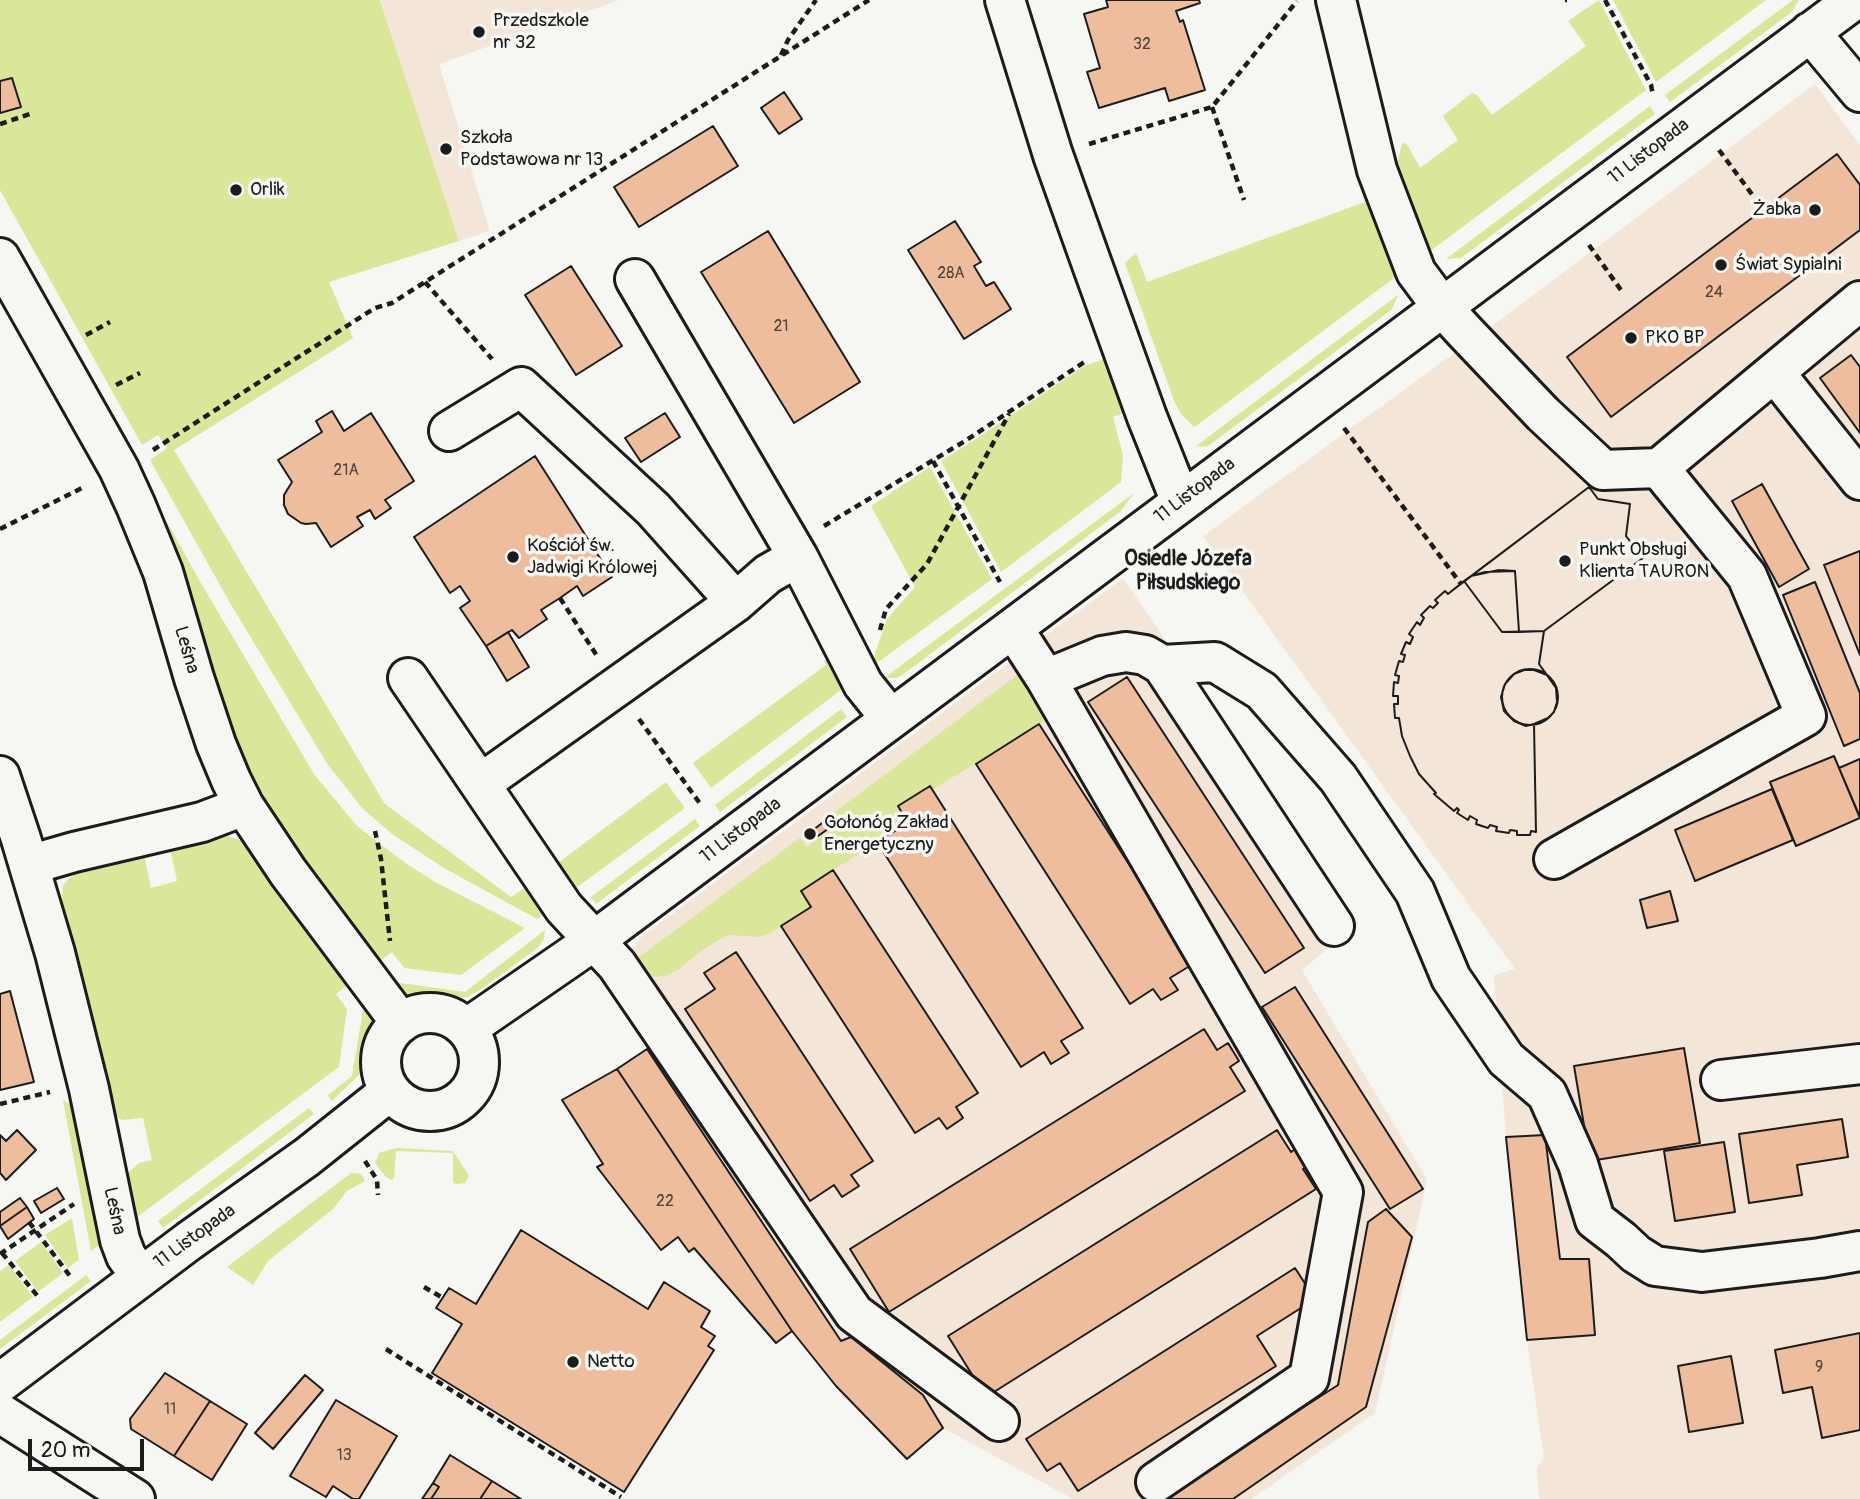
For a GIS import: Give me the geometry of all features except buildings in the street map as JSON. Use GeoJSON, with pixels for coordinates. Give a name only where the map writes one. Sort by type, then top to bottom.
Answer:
{"type":"FeatureCollection","features":[{"type":"Feature","properties":{"kind":"street"},"geometry":{"type":"LineString","coordinates":[[1005,0],[1088,256],[1181,502]]}},
{"type":"Feature","properties":{"kind":"street"},"geometry":{"type":"LineString","coordinates":[[1336,0],[1377,170],[1416,272],[1442,307],[1543,414],[1603,470],[1659,468],[1860,301]]}},
{"type":"Feature","properties":{"kind":"street","name":"11 Listopada"},"geometry":{"type":"LineString","coordinates":[[466,1029],[595,940],[1854,0]]}},
{"type":"Feature","properties":{"kind":"street"},"geometry":{"type":"LineString","coordinates":[[1810,32],[1860,92]]}},
{"type":"Feature","properties":{"kind":"street","name":"Leśna"},"geometry":{"type":"LineString","coordinates":[[0,258],[119,469],[136,506],[163,572],[213,734],[244,806],[288,872],[401,1023]]}},
{"type":"Feature","properties":{"kind":"street"},"geometry":{"type":"LineString","coordinates":[[635,279],[795,552],[863,684],[891,719]]}},
{"type":"Feature","properties":{"kind":"street"},"geometry":{"type":"LineString","coordinates":[[1775,373],[1860,480]]}},
{"type":"Feature","properties":{"kind":"street"},"geometry":{"type":"LineString","coordinates":[[449,431],[521,387],[653,509],[736,602]]}},
{"type":"Feature","properties":{"kind":"street"},"geometry":{"type":"LineString","coordinates":[[1554,859],[1806,716],[1747,576],[1659,468]]}},
{"type":"Feature","properties":{"kind":"street"},"geometry":{"type":"LineString","coordinates":[[480,783],[736,602],[795,552]]}},
{"type":"Feature","properties":{"kind":"street"},"geometry":{"type":"LineString","coordinates":[[1013,628],[1046,679],[1343,1192],[1308,1378],[1156,1482]]}},
{"type":"Feature","properties":{"kind":"street"},"geometry":{"type":"LineString","coordinates":[[1046,679],[1102,656],[1126,652],[1145,655],[1162,665],[1334,926]]}},
{"type":"Feature","properties":{"kind":"street"},"geometry":{"type":"LineString","coordinates":[[1162,665],[1215,662],[1262,691],[1338,778],[1415,892],[1451,978],[1506,1059],[1547,1094],[1578,1164],[1595,1220],[1655,1266],[1690,1271],[1702,1272],[1860,1251]]}},
{"type":"Feature","properties":{"kind":"street"},"geometry":{"type":"LineString","coordinates":[[408,678],[564,908],[617,965],[854,1313],[999,1421]]}},
{"type":"Feature","properties":{"kind":"street","name":"Leśna"},"geometry":{"type":"LineString","coordinates":[[0,776],[55,953],[89,1089],[120,1240],[126,1256],[141,1278]]}},
{"type":"Feature","properties":{"kind":"street"},"geometry":{"type":"LineString","coordinates":[[29,865],[202,822],[244,806]]}},
{"type":"Feature","properties":{"kind":"street"},"geometry":{"type":"LineString","coordinates":[[441,1014],[466,1029],[475,1043],[479,1059],[477,1075],[470,1091],[458,1102],[441,1110],[422,1111],[404,1104],[390,1091],[383,1078],[383,1048],[390,1034],[401,1023],[414,1016],[441,1014]]}},
{"type":"Feature","properties":{"kind":"street"},"geometry":{"type":"LineString","coordinates":[[1721,1080],[1860,1064]]}},
{"type":"Feature","properties":{"kind":"street","name":"11 Listopada"},"geometry":{"type":"LineString","coordinates":[[0,1383],[189,1241],[307,1157],[390,1091]]}},
{"type":"Feature","properties":{"kind":"street"},"geometry":{"type":"LineString","coordinates":[[0,1413],[135,1499]]}},
{"type":"Feature","properties":{"kind":"path"},"geometry":{"type":"LineString","coordinates":[[780,56],[816,0]]}},
{"type":"Feature","properties":{"kind":"path"},"geometry":{"type":"LineString","coordinates":[[152,450],[375,308],[392,303],[869,0]]}},
{"type":"Feature","properties":{"kind":"path"},"geometry":{"type":"LineString","coordinates":[[1054,155],[1212,107],[1298,0]]}},
{"type":"Feature","properties":{"kind":"path"},"geometry":{"type":"LineString","coordinates":[[1605,0],[1651,85],[1653,95]]}},
{"type":"Feature","properties":{"kind":"path"},"geometry":{"type":"LineString","coordinates":[[1212,107],[1244,200]]}},
{"type":"Feature","properties":{"kind":"path"},"geometry":{"type":"LineString","coordinates":[[0,124],[33,113]]}},
{"type":"Feature","properties":{"kind":"path"},"geometry":{"type":"LineString","coordinates":[[1720,152],[1754,197]]}},
{"type":"Feature","properties":{"kind":"path"},"geometry":{"type":"LineString","coordinates":[[1592,249],[1623,293]]}},
{"type":"Feature","properties":{"kind":"path"},"geometry":{"type":"LineString","coordinates":[[425,282],[518,389]]}},
{"type":"Feature","properties":{"kind":"path"},"geometry":{"type":"LineString","coordinates":[[76,340],[110,322]]}},
{"type":"Feature","properties":{"kind":"path"},"geometry":{"type":"LineString","coordinates":[[795,552],[1083,362],[1121,344]]}},
{"type":"Feature","properties":{"kind":"path"},"geometry":{"type":"LineString","coordinates":[[116,385],[140,373]]}},
{"type":"Feature","properties":{"kind":"path"},"geometry":{"type":"LineString","coordinates":[[863,684],[886,609],[927,564],[1011,411]]}},
{"type":"Feature","properties":{"kind":"path"},"geometry":{"type":"LineString","coordinates":[[1342,424],[1461,584]]}},
{"type":"Feature","properties":{"kind":"path"},"geometry":{"type":"LineString","coordinates":[[933,461],[1000,582]]}},
{"type":"Feature","properties":{"kind":"path"},"geometry":{"type":"LineString","coordinates":[[0,529],[90,484]]}},
{"type":"Feature","properties":{"kind":"path"},"geometry":{"type":"LineString","coordinates":[[375,831],[381,859],[390,943]]}},
{"type":"Feature","properties":{"kind":"path"},"geometry":{"type":"LineString","coordinates":[[0,1104],[54,1091]]}},
{"type":"Feature","properties":{"kind":"path"},"geometry":{"type":"LineString","coordinates":[[363,1157],[377,1180],[378,1195]]}},
{"type":"Feature","properties":{"kind":"path"},"geometry":{"type":"LineString","coordinates":[[40,1299],[1,1254],[75,1204]]}},
{"type":"Feature","properties":{"kind":"path"},"geometry":{"type":"LineString","coordinates":[[29,1222],[70,1276]]}},
{"type":"Feature","properties":{"kind":"path"},"geometry":{"type":"LineString","coordinates":[[424,1287],[443,1298]]}},
{"type":"Feature","properties":{"kind":"path"},"geometry":{"type":"LineString","coordinates":[[386,1349],[621,1497]]}},
{"type":"Feature","properties":{"kind":"shaded area"},"geometry":{"type":"Polygon","coordinates":[[[380,0],[619,0],[439,64],[490,231],[459,241],[380,0]]]}},
{"type":"Feature","properties":{"kind":"shaded area"},"geometry":{"type":"Polygon","coordinates":[[[1815,84],[1860,145],[1860,1499],[1541,1499],[1537,1468],[1544,1458],[1527,1340],[1506,1137],[1494,975],[1515,969],[1203,536],[1496,323],[1815,84]]]}},
{"type":"Feature","properties":{"kind":"shaded area"},"geometry":{"type":"Polygon","coordinates":[[[1123,578],[1358,923],[1302,970],[1427,1180],[1375,1413],[1251,1499],[1073,1499],[943,1428],[907,1459],[836,1386],[792,1331],[617,1069],[650,1047],[607,977],[634,956],[636,943],[640,938],[1123,578]]]}},
{"type":"Feature","properties":{"kind":"green space","name":"Orlik"},"geometry":{"type":"Polygon","coordinates":[[[0,0],[380,0],[459,241],[329,282],[353,338],[174,450],[385,804],[511,897],[525,888],[542,915],[537,919],[444,868],[392,834],[363,809],[328,765],[230,603],[150,460],[167,448],[158,435],[142,445],[0,190],[0,0]]]}},
{"type":"Feature","properties":{"kind":"green space"},"geometry":{"type":"Polygon","coordinates":[[[1599,0],[1646,90],[1429,252],[1396,167],[1402,144],[1408,146],[1420,168],[1458,140],[1443,116],[1472,93],[1477,95],[1492,115],[1586,46],[1568,21],[1599,0]]]}},
{"type":"Feature","properties":{"kind":"green space"},"geometry":{"type":"Polygon","coordinates":[[[1613,0],[1766,0],[1656,82],[1613,0]]]}},
{"type":"Feature","properties":{"kind":"green space"},"geometry":{"type":"Polygon","coordinates":[[[1793,0],[1799,0],[1792,12],[1670,102],[1665,95],[1793,0]]]}},
{"type":"Feature","properties":{"kind":"green space"},"geometry":{"type":"Polygon","coordinates":[[[1650,106],[1655,114],[1461,258],[1446,259],[1650,106]]]}},
{"type":"Feature","properties":{"kind":"green space"},"geometry":{"type":"Polygon","coordinates":[[[1355,173],[1362,175],[1398,275],[1193,426],[1181,414],[1174,401],[1125,263],[1136,253],[1147,282],[1365,202],[1355,173]]]}},
{"type":"Feature","properties":{"kind":"green space"},"geometry":{"type":"Polygon","coordinates":[[[1398,295],[1392,309],[1382,317],[1208,446],[1196,446],[1398,295]]]}},
{"type":"Feature","properties":{"kind":"green space"},"geometry":{"type":"Polygon","coordinates":[[[1107,358],[1127,412],[1113,417],[1123,455],[1121,482],[1001,572],[941,461],[1084,366],[1107,358]]]}},
{"type":"Feature","properties":{"kind":"green space"},"geometry":{"type":"Polygon","coordinates":[[[930,467],[992,579],[870,668],[887,619],[915,587],[871,506],[930,467]]]}},
{"type":"Feature","properties":{"kind":"green space"},"geometry":{"type":"Polygon","coordinates":[[[138,470],[202,585],[314,774],[357,826],[435,882],[525,928],[461,975],[404,968],[392,952],[378,962],[310,871],[263,801],[241,759],[138,470]]]}},
{"type":"Feature","properties":{"kind":"green space"},"geometry":{"type":"Polygon","coordinates":[[[1134,493],[1121,511],[901,676],[884,678],[1134,493]]]}},
{"type":"Feature","properties":{"kind":"green space"},"geometry":{"type":"Polygon","coordinates":[[[833,653],[849,684],[711,788],[693,763],[826,665],[824,661],[833,653]]]}},
{"type":"Feature","properties":{"kind":"green space"},"geometry":{"type":"Polygon","coordinates":[[[1020,673],[1051,718],[932,790],[929,786],[898,806],[908,823],[801,890],[811,907],[769,934],[759,937],[728,935],[665,976],[654,977],[646,973],[635,960],[800,838],[807,847],[837,824],[831,815],[1020,673]]]}},
{"type":"Feature","properties":{"kind":"green space"},"geometry":{"type":"Polygon","coordinates":[[[841,709],[847,717],[720,812],[715,805],[841,709]]]}},
{"type":"Feature","properties":{"kind":"green space"},"geometry":{"type":"Polygon","coordinates":[[[666,782],[685,808],[565,896],[554,866],[666,782]]]}},
{"type":"Feature","properties":{"kind":"green space"},"geometry":{"type":"Polygon","coordinates":[[[695,819],[700,826],[596,904],[591,897],[695,819]]]}},
{"type":"Feature","properties":{"kind":"green space"},"geometry":{"type":"Polygon","coordinates":[[[228,836],[242,841],[251,850],[349,984],[336,994],[347,1009],[339,1067],[133,1220],[126,1175],[139,1163],[152,1160],[143,1118],[122,1120],[112,1114],[61,906],[63,886],[68,879],[85,869],[144,855],[151,888],[177,881],[170,848],[228,836]]]}},
{"type":"Feature","properties":{"kind":"green space"},"geometry":{"type":"Polygon","coordinates":[[[545,930],[539,947],[467,997],[413,997],[402,993],[393,982],[465,992],[545,930]]]}},
{"type":"Feature","properties":{"kind":"green space"},"geometry":{"type":"Polygon","coordinates":[[[364,1004],[372,1017],[365,1063],[359,1075],[332,1101],[328,1095],[352,1076],[364,1004]]]}},
{"type":"Feature","properties":{"kind":"green space"},"geometry":{"type":"Polygon","coordinates":[[[63,1100],[76,1111],[101,1244],[91,1251],[63,1100]]]}},
{"type":"Feature","properties":{"kind":"green space"},"geometry":{"type":"Polygon","coordinates":[[[309,1108],[314,1114],[163,1228],[158,1221],[309,1108]]]}},
{"type":"Feature","properties":{"kind":"green space"},"geometry":{"type":"Polygon","coordinates":[[[396,1148],[453,1151],[469,1176],[465,1183],[453,1182],[453,1153],[396,1151],[392,1180],[386,1177],[375,1163],[379,1153],[396,1148]]]}},
{"type":"Feature","properties":{"kind":"green space"},"geometry":{"type":"Polygon","coordinates":[[[351,1173],[361,1174],[365,1181],[347,1191],[333,1209],[268,1261],[253,1285],[227,1267],[351,1173]]]}},
{"type":"Feature","properties":{"kind":"green space"},"geometry":{"type":"Polygon","coordinates":[[[72,1218],[79,1260],[68,1268],[45,1235],[72,1218]]]}},
{"type":"Feature","properties":{"kind":"green space"},"geometry":{"type":"Polygon","coordinates":[[[41,1242],[63,1273],[38,1292],[15,1261],[41,1242]]]}},
{"type":"Feature","properties":{"kind":"green space"},"geometry":{"type":"Polygon","coordinates":[[[9,1265],[33,1297],[0,1322],[0,1271],[9,1265]]]}},
{"type":"Feature","properties":{"kind":"green space"},"geometry":{"type":"Polygon","coordinates":[[[86,1275],[91,1281],[0,1349],[0,1340],[86,1275]]]}},
{"type":"Feature","properties":{"kind":"place","name":"Przedszkole nr 32"},"geometry":{"type":"Point","coordinates":[479,32]}},
{"type":"Feature","properties":{"kind":"place","name":"Szkoła Podstawowa nr 13"},"geometry":{"type":"Point","coordinates":[446,149]}},
{"type":"Feature","properties":{"kind":"place","name":"Orlik"},"geometry":{"type":"Point","coordinates":[236,190]}},
{"type":"Feature","properties":{"kind":"place","name":"Żabka"},"geometry":{"type":"Point","coordinates":[1815,210]}},
{"type":"Feature","properties":{"kind":"place","name":"Świat Sypialni"},"geometry":{"type":"Point","coordinates":[1721,265]}},
{"type":"Feature","properties":{"kind":"place","name":"PKO BP"},"geometry":{"type":"Point","coordinates":[1631,338]}},
{"type":"Feature","properties":{"kind":"place","name":"Kościół św. Jadwigi Królowej"},"geometry":{"type":"Point","coordinates":[513,557]}},
{"type":"Feature","properties":{"kind":"place","name":"Punkt Obsługi Klienta TAURON"},"geometry":{"type":"Point","coordinates":[1565,561]}},
{"type":"Feature","properties":{"kind":"place","name":"Gołonóg Zakład Energetyczny"},"geometry":{"type":"Point","coordinates":[810,834]}},
{"type":"Feature","properties":{"kind":"place","name":"Netto"},"geometry":{"type":"Point","coordinates":[573,1362]}},
{"type":"Feature","properties":{"kind":"district","name":"Osiedle Józefa Piłsudskiego"},"geometry":{"type":"Point","coordinates":[1188,572]}}]}
